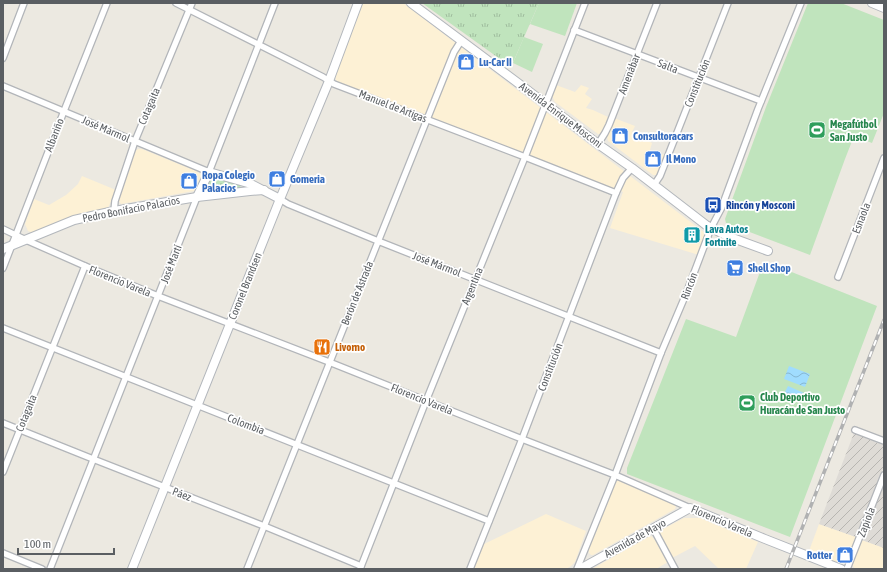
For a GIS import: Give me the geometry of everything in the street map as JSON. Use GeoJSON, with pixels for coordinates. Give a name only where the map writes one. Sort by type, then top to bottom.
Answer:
{"type":"FeatureCollection","features":[{"type":"Feature","properties":{"kind":"street"},"geometry":{"type":"LineString","coordinates":[[3,58],[24,3]]}},
{"type":"Feature","properties":{"kind":"street","name":"Albariño"},"geometry":{"type":"LineString","coordinates":[[3,268],[107,3]]}},
{"type":"Feature","properties":{"kind":"street","name":"Manuel de Artigas"},"geometry":{"type":"LineString","coordinates":[[176,3],[329,80],[334,84],[616,193]]}},
{"type":"Feature","properties":{"kind":"street","name":"Cotagaita"},"geometry":{"type":"LineString","coordinates":[[114,211],[115,201],[134,141],[192,3]]}},
{"type":"Feature","properties":{"kind":"street","name":"José Martí"},"geometry":{"type":"LineString","coordinates":[[50,569],[275,3]]}},
{"type":"Feature","properties":{"kind":"street","name":"Coronel Brandsen"},"geometry":{"type":"LineString","coordinates":[[133,569],[280,199],[329,80],[358,3]]}},
{"type":"Feature","properties":{"kind":"street","name":"Avenida Enrique Mosconi"},"geometry":{"type":"LineString","coordinates":[[411,3],[632,168],[693,216],[711,228],[727,236],[768,251]]}},
{"type":"Feature","properties":{"kind":"street","name":"Argentina"},"geometry":{"type":"LineString","coordinates":[[360,567],[525,157],[585,3]]}},
{"type":"Feature","properties":{"kind":"street","name":"Amenábar"},"geometry":{"type":"LineString","coordinates":[[598,144],[609,125],[657,3]]}},
{"type":"Feature","properties":{"kind":"street","name":"Constitución"},"geometry":{"type":"LineString","coordinates":[[654,185],[660,176],[728,3]]}},
{"type":"Feature","properties":{"kind":"street","name":"Rincón"},"geometry":{"type":"LineString","coordinates":[[578,569],[661,353],[686,294],[711,228],[721,209],[761,101],[801,3]]}},
{"type":"Feature","properties":{"kind":"street"},"geometry":{"type":"LineString","coordinates":[[872,3],[884,8]]}},
{"type":"Feature","properties":{"kind":"street","name":"Salta"},"geometry":{"type":"LineString","coordinates":[[574,30],[761,101]]}},
{"type":"Feature","properties":{"kind":"street","name":"Berón de Astrada"},"geometry":{"type":"LineString","coordinates":[[247,569],[454,52],[461,41]]}},
{"type":"Feature","properties":{"kind":"street","name":"José Mármol"},"geometry":{"type":"LineString","coordinates":[[3,86],[209,172]]}},
{"type":"Feature","properties":{"kind":"street","name":"Esnaola"},"geometry":{"type":"LineString","coordinates":[[838,277],[884,158]]}},
{"type":"Feature","properties":{"kind":"street","name":"Constitución"},"geometry":{"type":"LineString","coordinates":[[470,569],[522,439],[616,193],[623,178],[632,168]]}},
{"type":"Feature","properties":{"kind":"street"},"geometry":{"type":"LineString","coordinates":[[209,172],[251,184],[280,199]]}},
{"type":"Feature","properties":{"kind":"street","name":"Pedro Bonifacio Palacios"},"geometry":{"type":"LineString","coordinates":[[3,250],[74,220],[114,211],[197,197],[250,190],[264,190]]}},
{"type":"Feature","properties":{"kind":"street","name":"José Mármol"},"geometry":{"type":"LineString","coordinates":[[280,199],[288,204],[378,241],[661,353]]}},
{"type":"Feature","properties":{"kind":"street","name":"Florencio Varela"},"geometry":{"type":"LineString","coordinates":[[3,229],[85,266],[158,296],[615,475],[690,508],[841,569]]}},
{"type":"Feature","properties":{"kind":"street","name":"Cotagaita"},"geometry":{"type":"LineString","coordinates":[[3,472],[85,266]]}},
{"type":"Feature","properties":{"kind":"street","name":"Colombia"},"geometry":{"type":"LineString","coordinates":[[3,328],[489,521]]}},
{"type":"Feature","properties":{"kind":"street","name":"Páez"},"geometry":{"type":"LineString","coordinates":[[3,423],[264,526],[360,567]]}},
{"type":"Feature","properties":{"kind":"street"},"geometry":{"type":"LineString","coordinates":[[855,430],[884,441]]}},
{"type":"Feature","properties":{"kind":"street","name":"Zapiola"},"geometry":{"type":"LineString","coordinates":[[847,569],[884,475]]}},
{"type":"Feature","properties":{"kind":"street","name":"Avenida de Mayo"},"geometry":{"type":"LineString","coordinates":[[578,569],[690,508]]}},
{"type":"Feature","properties":{"kind":"street"},"geometry":{"type":"LineString","coordinates":[[653,528],[675,569]]}},
{"type":"Feature","properties":{"kind":"street"},"geometry":{"type":"LineString","coordinates":[[3,553],[42,569]]}},
{"type":"Feature","properties":{"kind":"shaded area"},"geometry":{"type":"Polygon","coordinates":[[[363,3],[403,3],[705,233],[706,236],[699,255],[610,228],[623,192],[339,83],[335,76],[363,3]]]}},
{"type":"Feature","properties":{"kind":"shaded area"},"geometry":{"type":"Polygon","coordinates":[[[556,85],[575,92],[581,85],[589,88],[585,94],[592,99],[586,108],[608,117],[601,134],[598,134],[555,102],[552,96],[556,85]]]}},
{"type":"Feature","properties":{"kind":"shaded area"},"geometry":{"type":"Polygon","coordinates":[[[614,118],[635,126],[632,132],[652,143],[650,150],[667,156],[656,175],[653,175],[608,141],[607,136],[614,118]]]}},
{"type":"Feature","properties":{"kind":"shaded area"},"geometry":{"type":"Polygon","coordinates":[[[138,149],[142,149],[196,171],[202,175],[203,181],[198,189],[194,191],[121,204],[118,200],[133,153],[138,149]]]}},
{"type":"Feature","properties":{"kind":"shaded area"},"geometry":{"type":"Polygon","coordinates":[[[82,176],[116,190],[108,208],[33,233],[28,231],[25,224],[34,199],[49,205],[66,195],[78,184],[82,176]]]}},
{"type":"Feature","properties":{"kind":"shaded area"},"geometry":{"type":"Polygon","coordinates":[[[854,433],[884,445],[884,466],[856,537],[819,524],[854,433]]]}},
{"type":"Feature","properties":{"kind":"shaded area"},"geometry":{"type":"Polygon","coordinates":[[[616,481],[674,504],[676,506],[675,509],[591,555],[588,549],[613,484],[616,481]]]}},
{"type":"Feature","properties":{"kind":"shaded area"},"geometry":{"type":"Polygon","coordinates":[[[884,485],[884,548],[862,540],[884,485]]]}},
{"type":"Feature","properties":{"kind":"shaded area"},"geometry":{"type":"Polygon","coordinates":[[[546,514],[586,531],[575,562],[571,566],[566,569],[474,569],[482,545],[546,514]]]}},
{"type":"Feature","properties":{"kind":"shaded area"},"geometry":{"type":"Polygon","coordinates":[[[684,518],[700,518],[758,542],[746,569],[719,569],[695,546],[672,558],[659,532],[684,518]]]}},
{"type":"Feature","properties":{"kind":"shaded area"},"geometry":{"type":"Polygon","coordinates":[[[819,524],[856,537],[846,563],[841,564],[809,551],[819,524]]]}},
{"type":"Feature","properties":{"kind":"shaded area"},"geometry":{"type":"Polygon","coordinates":[[[651,536],[668,562],[656,569],[592,569],[648,537],[651,536]]]}},
{"type":"Feature","properties":{"kind":"shaded area"},"geometry":{"type":"Polygon","coordinates":[[[862,540],[884,548],[884,569],[855,569],[853,564],[862,540]]]}},
{"type":"Feature","properties":{"kind":"green space"},"geometry":{"type":"Polygon","coordinates":[[[422,3],[539,3],[511,67],[422,3]]]}},
{"type":"Feature","properties":{"kind":"green space"},"geometry":{"type":"Polygon","coordinates":[[[539,3],[577,3],[565,36],[530,24],[539,3]]]}},
{"type":"Feature","properties":{"kind":"green space","name":"Megafútbol San Justo"},"geometry":{"type":"Polygon","coordinates":[[[808,3],[841,3],[884,20],[884,113],[872,143],[854,136],[810,255],[726,223],[725,219],[766,107],[808,3]]]}},
{"type":"Feature","properties":{"kind":"green space"},"geometry":{"type":"Polygon","coordinates":[[[524,37],[543,44],[532,72],[513,63],[524,37]]]}},
{"type":"Feature","properties":{"kind":"green space"},"geometry":{"type":"Polygon","coordinates":[[[214,176],[239,183],[241,188],[207,194],[204,193],[209,179],[214,176]]]}},
{"type":"Feature","properties":{"kind":"green space","name":"Club Deportivo Huracán de San Justo"},"geometry":{"type":"Polygon","coordinates":[[[764,261],[877,306],[790,537],[627,474],[627,468],[686,319],[736,337],[764,261]]]}},
{"type":"Feature","properties":{"kind":"water"},"geometry":{"type":"Polygon","coordinates":[[[789,366],[810,374],[805,387],[784,379],[789,366]]]}},
{"type":"Feature","properties":{"kind":"water"},"geometry":{"type":"Polygon","coordinates":[[[788,386],[804,393],[801,401],[784,394],[788,386]]]}},
{"type":"Feature","properties":{"kind":"railway"},"geometry":{"type":"LineString","coordinates":[[786,569],[884,320]]}},
{"type":"Feature","properties":{"kind":"place","name":"Lu-Car II"},"geometry":{"type":"Point","coordinates":[466,62]}},
{"type":"Feature","properties":{"kind":"place","name":"Megafútbol San Justo"},"geometry":{"type":"Point","coordinates":[817,130]}},
{"type":"Feature","properties":{"kind":"place","name":"Consultoracars"},"geometry":{"type":"Point","coordinates":[620,136]}},
{"type":"Feature","properties":{"kind":"place","name":"Il Mono"},"geometry":{"type":"Point","coordinates":[653,159]}},
{"type":"Feature","properties":{"kind":"place","name":"Gomeria"},"geometry":{"type":"Point","coordinates":[277,179]}},
{"type":"Feature","properties":{"kind":"place","name":"Ropa Colegio Palacios"},"geometry":{"type":"Point","coordinates":[189,181]}},
{"type":"Feature","properties":{"kind":"place","name":"Rincón y Mosconi"},"geometry":{"type":"Point","coordinates":[713,205]}},
{"type":"Feature","properties":{"kind":"place","name":"Lava Autos Fortnite"},"geometry":{"type":"Point","coordinates":[692,235]}},
{"type":"Feature","properties":{"kind":"place","name":"Shell Shop"},"geometry":{"type":"Point","coordinates":[735,268]}},
{"type":"Feature","properties":{"kind":"place","name":"Livorno"},"geometry":{"type":"Point","coordinates":[322,347]}},
{"type":"Feature","properties":{"kind":"place","name":"Club Deportivo Huracán de San Justo"},"geometry":{"type":"Point","coordinates":[747,403]}},
{"type":"Feature","properties":{"kind":"place","name":"Rotter"},"geometry":{"type":"Point","coordinates":[845,555]}}]}
